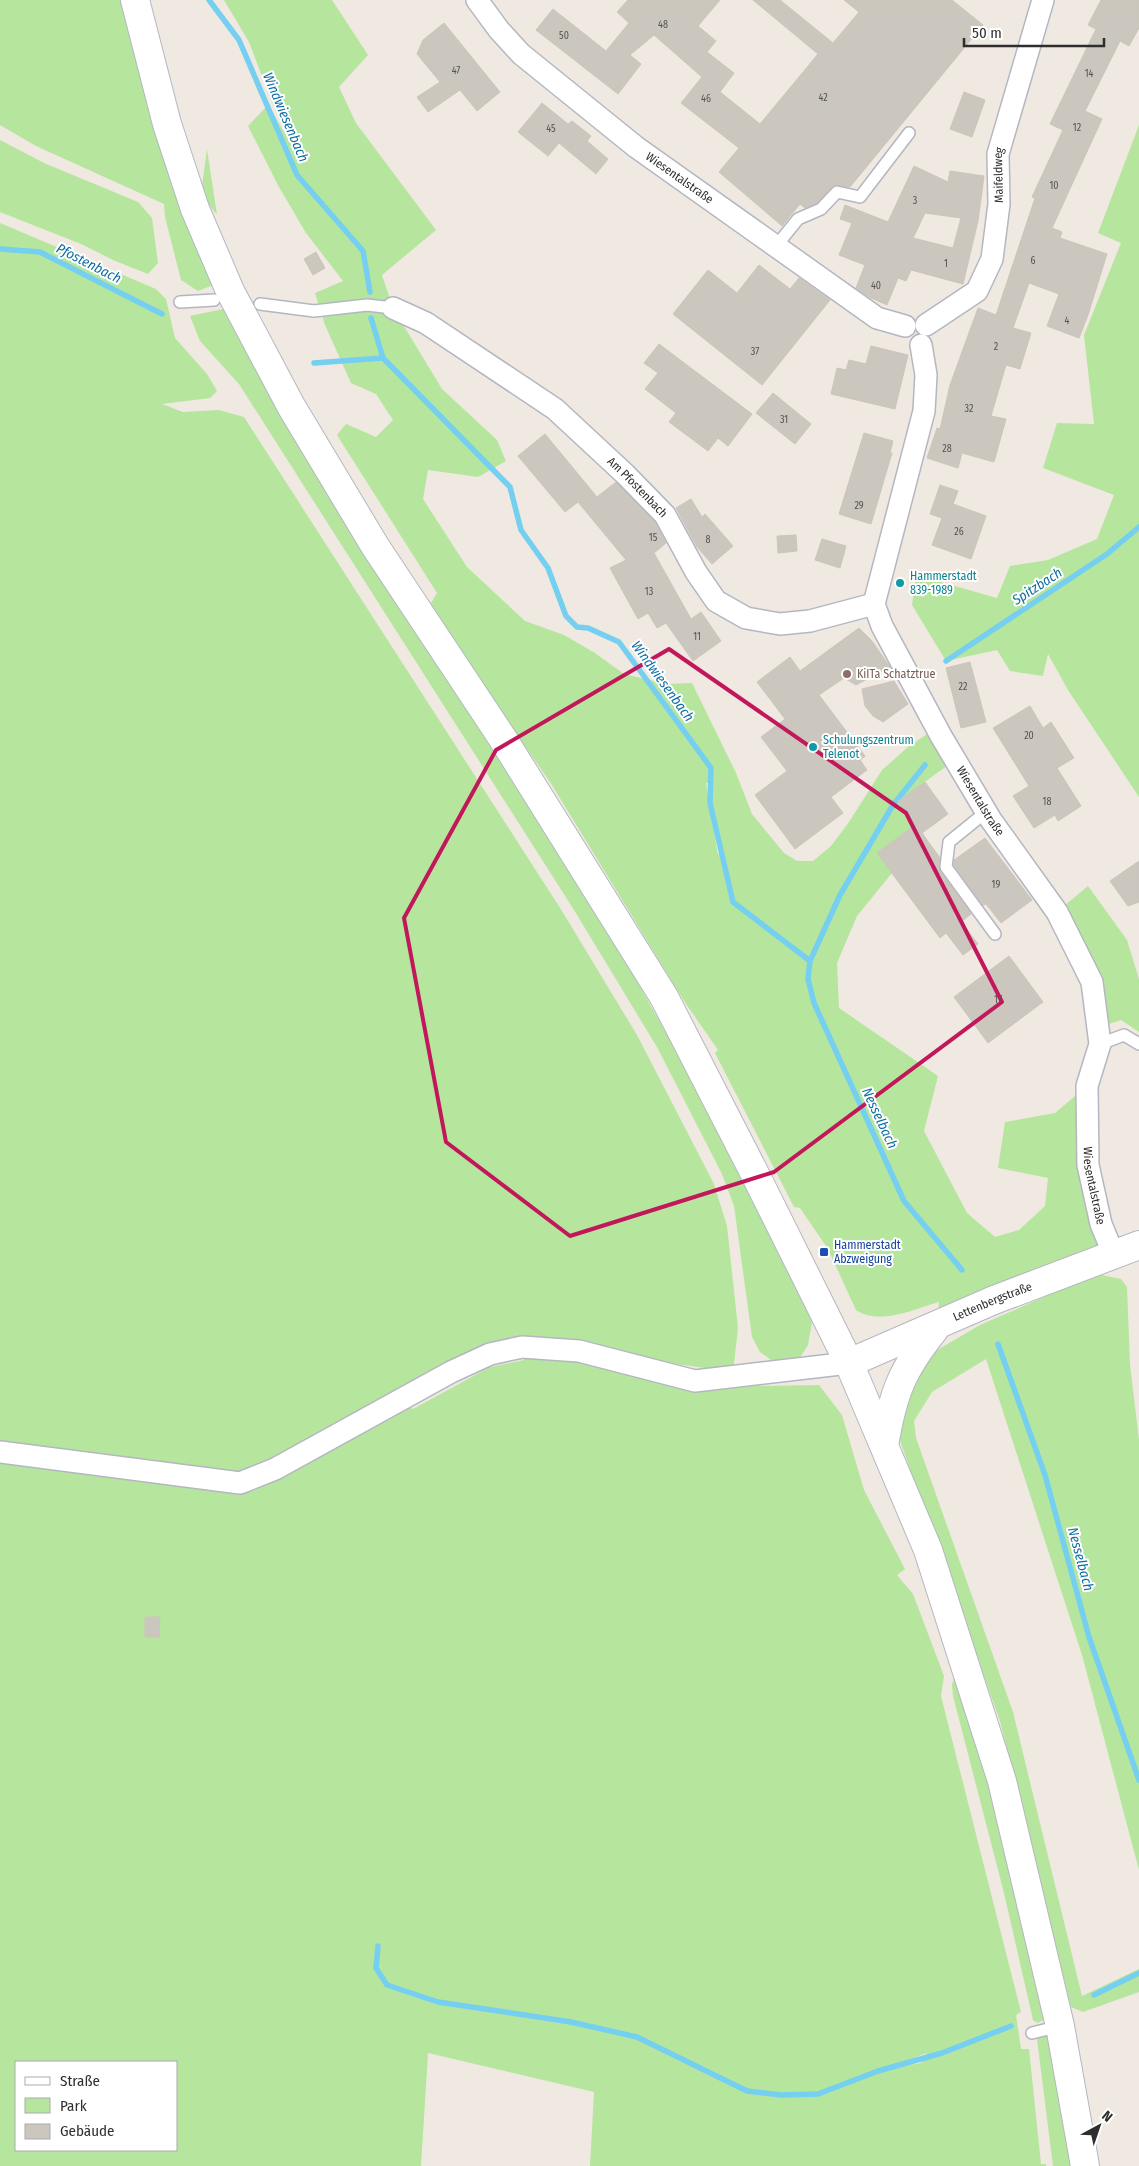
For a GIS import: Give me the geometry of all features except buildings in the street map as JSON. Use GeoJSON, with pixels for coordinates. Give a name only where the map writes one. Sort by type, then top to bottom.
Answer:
{"type":"FeatureCollection","features":[{"type":"Feature","properties":{"kind":"main road"},"geometry":{"type":"LineString","coordinates":[[136,0],[167,124],[192,200],[235,300],[291,406],[376,546],[503,739],[664,997],[757,1178],[848,1363],[884,1445],[928,1550],[1002,1781],[1060,2026],[1085,2166]]}},
{"type":"Feature","properties":{"kind":"main road","name":"Lettenbergstraße"},"geometry":{"type":"LineString","coordinates":[[848,1363],[994,1300],[1113,1253],[1139,1245]]}},
{"type":"Feature","properties":{"kind":"main road"},"geometry":{"type":"LineString","coordinates":[[884,1445],[890,1408],[900,1380],[914,1355],[937,1326]]}},
{"type":"Feature","properties":{"kind":"street","name":"Wiesentalstraße"},"geometry":{"type":"LineString","coordinates":[[477,0],[499,30],[521,54],[636,147],[777,245],[877,318],[904,326]]}},
{"type":"Feature","properties":{"kind":"street","name":"Maifeldweg"},"geometry":{"type":"LineString","coordinates":[[926,325],[977,291],[992,259],[999,204],[998,154],[1043,0]]}},
{"type":"Feature","properties":{"kind":"street","name":"Am Pfostenbach"},"geometry":{"type":"LineString","coordinates":[[393,308],[426,323],[555,409],[626,474],[665,515],[696,572],[716,601],[746,618],[780,624],[810,621],[874,604]]}},
{"type":"Feature","properties":{"kind":"street"},"geometry":{"type":"LineString","coordinates":[[915,320],[926,325],[928,338],[921,346],[912,346],[906,342],[902,334],[904,326],[915,320]]}},
{"type":"Feature","properties":{"kind":"street"},"geometry":{"type":"LineString","coordinates":[[874,604],[924,410],[926,375],[921,346]]}},
{"type":"Feature","properties":{"kind":"street","name":"Wiesentalstraße"},"geometry":{"type":"LineString","coordinates":[[874,604],[886,634],[986,812],[1057,912],[1092,982],[1100,1044],[1087,1086],[1088,1165],[1101,1224],[1113,1253]]}},
{"type":"Feature","properties":{"kind":"street"},"geometry":{"type":"LineString","coordinates":[[0,1452],[240,1483],[275,1469],[451,1372],[490,1354],[522,1347],[579,1351],[695,1381],[848,1363]]}},
{"type":"Feature","properties":{"kind":"lane"},"geometry":{"type":"LineString","coordinates":[[777,245],[798,219],[821,209],[837,192],[860,197],[908,133]]}},
{"type":"Feature","properties":{"kind":"lane"},"geometry":{"type":"LineString","coordinates":[[180,302],[214,300]]}},
{"type":"Feature","properties":{"kind":"lane"},"geometry":{"type":"LineString","coordinates":[[260,304],[314,311],[367,305],[393,308]]}},
{"type":"Feature","properties":{"kind":"lane"},"geometry":{"type":"LineString","coordinates":[[986,812],[949,842],[946,867],[995,934]]}},
{"type":"Feature","properties":{"kind":"lane"},"geometry":{"type":"LineString","coordinates":[[1100,1044],[1124,1035],[1139,1044]]}},
{"type":"Feature","properties":{"kind":"lane"},"geometry":{"type":"LineString","coordinates":[[1032,2033],[1060,2026]]}},
{"type":"Feature","properties":{"kind":"highlighted area"},"geometry":{"type":"Polygon","coordinates":[[[669,649],[906,813],[1002,1002],[774,1172],[570,1236],[446,1142],[404,918],[496,750],[669,649]]]}},
{"type":"Feature","properties":{"kind":"green space"},"geometry":{"type":"Polygon","coordinates":[[[0,0],[126,0],[188,230],[213,285],[198,291],[181,280],[165,217],[164,204],[36,146],[0,125],[0,0]]]}},
{"type":"Feature","properties":{"kind":"green space"},"geometry":{"type":"Polygon","coordinates":[[[224,0],[332,0],[368,55],[339,87],[356,123],[436,230],[382,275],[393,308],[442,389],[497,440],[506,461],[478,477],[428,470],[423,499],[467,567],[525,621],[564,635],[595,653],[624,674],[667,684],[692,683],[736,773],[752,814],[784,853],[797,861],[813,861],[831,846],[849,822],[882,770],[908,747],[930,732],[951,763],[898,801],[915,825],[877,853],[892,873],[857,916],[837,963],[839,1008],[938,1076],[924,1131],[967,1213],[995,1237],[1019,1230],[1045,1206],[1048,1178],[998,1168],[1005,1122],[1055,1113],[1087,1086],[1088,1165],[1113,1253],[937,1326],[939,1302],[897,1315],[865,1315],[856,1310],[828,1249],[800,1208],[794,1207],[715,1053],[718,1050],[684,1001],[550,782],[428,608],[437,593],[337,435],[346,424],[376,437],[393,420],[376,394],[351,383],[325,325],[315,293],[343,281],[306,233],[279,187],[248,126],[268,105],[301,160],[273,105],[249,42],[224,0]],[[706,783],[718,855],[721,851],[710,803],[711,783],[706,783]]]}},
{"type":"Feature","properties":{"kind":"green space"},"geometry":{"type":"Polygon","coordinates":[[[1139,125],[1139,797],[1068,690],[1048,654],[1043,676],[1010,671],[997,650],[946,661],[912,605],[916,575],[997,598],[1010,566],[1048,560],[1097,539],[1114,495],[1043,468],[1057,423],[1094,424],[1084,335],[1121,243],[1098,233],[1139,125]]]}},
{"type":"Feature","properties":{"kind":"green space"},"geometry":{"type":"Polygon","coordinates":[[[0,140],[44,163],[138,202],[152,218],[158,263],[148,274],[113,260],[81,244],[0,212],[0,140]]]}},
{"type":"Feature","properties":{"kind":"green space"},"geometry":{"type":"Polygon","coordinates":[[[207,149],[217,215],[201,194],[207,149]]]}},
{"type":"Feature","properties":{"kind":"green space"},"geometry":{"type":"Polygon","coordinates":[[[0,223],[156,289],[166,299],[175,338],[207,374],[217,391],[210,398],[162,404],[183,412],[219,410],[244,417],[562,911],[637,1035],[714,1184],[727,1226],[738,1328],[733,1372],[626,1357],[618,1373],[692,1387],[819,1385],[842,1415],[864,1490],[905,1569],[897,1575],[913,1594],[944,1676],[941,1696],[1021,2012],[1016,2015],[1021,2049],[1029,2049],[1041,2164],[1046,2164],[1046,2166],[590,2166],[594,2092],[428,2053],[421,2166],[0,2166],[0,223]],[[524,1342],[268,1466],[238,1475],[180,1483],[250,1492],[278,1480],[359,1428],[404,1405],[413,1409],[490,1367],[524,1360],[524,1342]],[[927,2053],[882,2070],[921,2063],[927,2053]]]}},
{"type":"Feature","properties":{"kind":"green space"},"geometry":{"type":"Polygon","coordinates":[[[223,309],[284,417],[348,523],[586,897],[667,1034],[741,1177],[812,1322],[808,1345],[799,1359],[774,1362],[760,1352],[752,1337],[734,1206],[722,1174],[657,1047],[574,910],[239,384],[200,341],[190,316],[223,309]]]}},
{"type":"Feature","properties":{"kind":"green space"},"geometry":{"type":"Polygon","coordinates":[[[1088,886],[1127,940],[1139,979],[1139,1032],[1121,1020],[1100,1027],[1057,912],[1088,886]]]}},
{"type":"Feature","properties":{"kind":"green space"},"geometry":{"type":"Polygon","coordinates":[[[1097,1274],[1121,1279],[1127,1287],[1130,1365],[1139,1440],[1139,1870],[1082,1655],[986,1359],[932,1392],[914,1421],[916,1438],[1013,1712],[1082,1996],[1139,1969],[1139,1992],[1083,2012],[1071,2007],[1000,1721],[899,1438],[906,1384],[932,1353],[980,1325],[1097,1274]]]}},
{"type":"Feature","properties":{"kind":"green space"},"geometry":{"type":"Polygon","coordinates":[[[955,1675],[995,1801],[1047,2016],[1044,2020],[1037,2023],[1033,2020],[1004,1893],[953,1696],[952,1685],[955,1675]]]}},
{"type":"Feature","properties":{"kind":"green space"},"geometry":{"type":"Polygon","coordinates":[[[1041,2035],[1047,2035],[1052,2042],[1062,2097],[1070,2166],[1053,2166],[1037,2039],[1041,2035]]]}},
{"type":"Feature","properties":{"kind":"waterway","name":"Windwiesenbach"},"geometry":{"type":"LineString","coordinates":[[209,0],[239,40],[297,175],[363,251],[370,292]]}},
{"type":"Feature","properties":{"kind":"waterway","name":"Pfostenbach"},"geometry":{"type":"LineString","coordinates":[[0,249],[40,252],[162,314]]}},
{"type":"Feature","properties":{"kind":"waterway","name":"Windwiesenbach"},"geometry":{"type":"LineString","coordinates":[[371,318],[383,358],[510,487],[521,530],[548,568],[566,616],[577,627],[588,628],[619,642],[711,768],[710,803],[733,902],[810,961]]}},
{"type":"Feature","properties":{"kind":"waterway","name":"Pfostenbach"},"geometry":{"type":"LineString","coordinates":[[314,363],[383,358]]}},
{"type":"Feature","properties":{"kind":"waterway","name":"Spitzbach"},"geometry":{"type":"LineString","coordinates":[[946,661],[1107,554],[1139,527]]}},
{"type":"Feature","properties":{"kind":"waterway","name":"Nesselbach"},"geometry":{"type":"LineString","coordinates":[[925,765],[893,805],[840,895],[810,961],[808,979],[814,1003],[904,1201],[962,1270]]}},
{"type":"Feature","properties":{"kind":"waterway","name":"Nesselbach"},"geometry":{"type":"LineString","coordinates":[[998,1344],[1045,1475],[1089,1637],[1139,1780]]}},
{"type":"Feature","properties":{"kind":"waterway"},"geometry":{"type":"LineString","coordinates":[[378,1946],[376,1968],[387,1985],[438,2002],[571,2022],[637,2037],[747,2091],[782,2095],[818,2094],[878,2071],[942,2053],[1011,2026]]}},
{"type":"Feature","properties":{"kind":"waterway"},"geometry":{"type":"LineString","coordinates":[[1094,1995],[1139,1973]]}},
{"type":"Feature","properties":{"kind":"place","name":"Hammerstadt 839-1989"},"geometry":{"type":"Point","coordinates":[900,583]}},
{"type":"Feature","properties":{"kind":"place","name":"KiITa Schatztrue"},"geometry":{"type":"Point","coordinates":[847,674]}},
{"type":"Feature","properties":{"kind":"place","name":"Schulungszentrum Telenot"},"geometry":{"type":"Point","coordinates":[813,747]}},
{"type":"Feature","properties":{"kind":"place","name":"Hammerstadt Abzweigung"},"geometry":{"type":"Point","coordinates":[824,1252]}}]}
